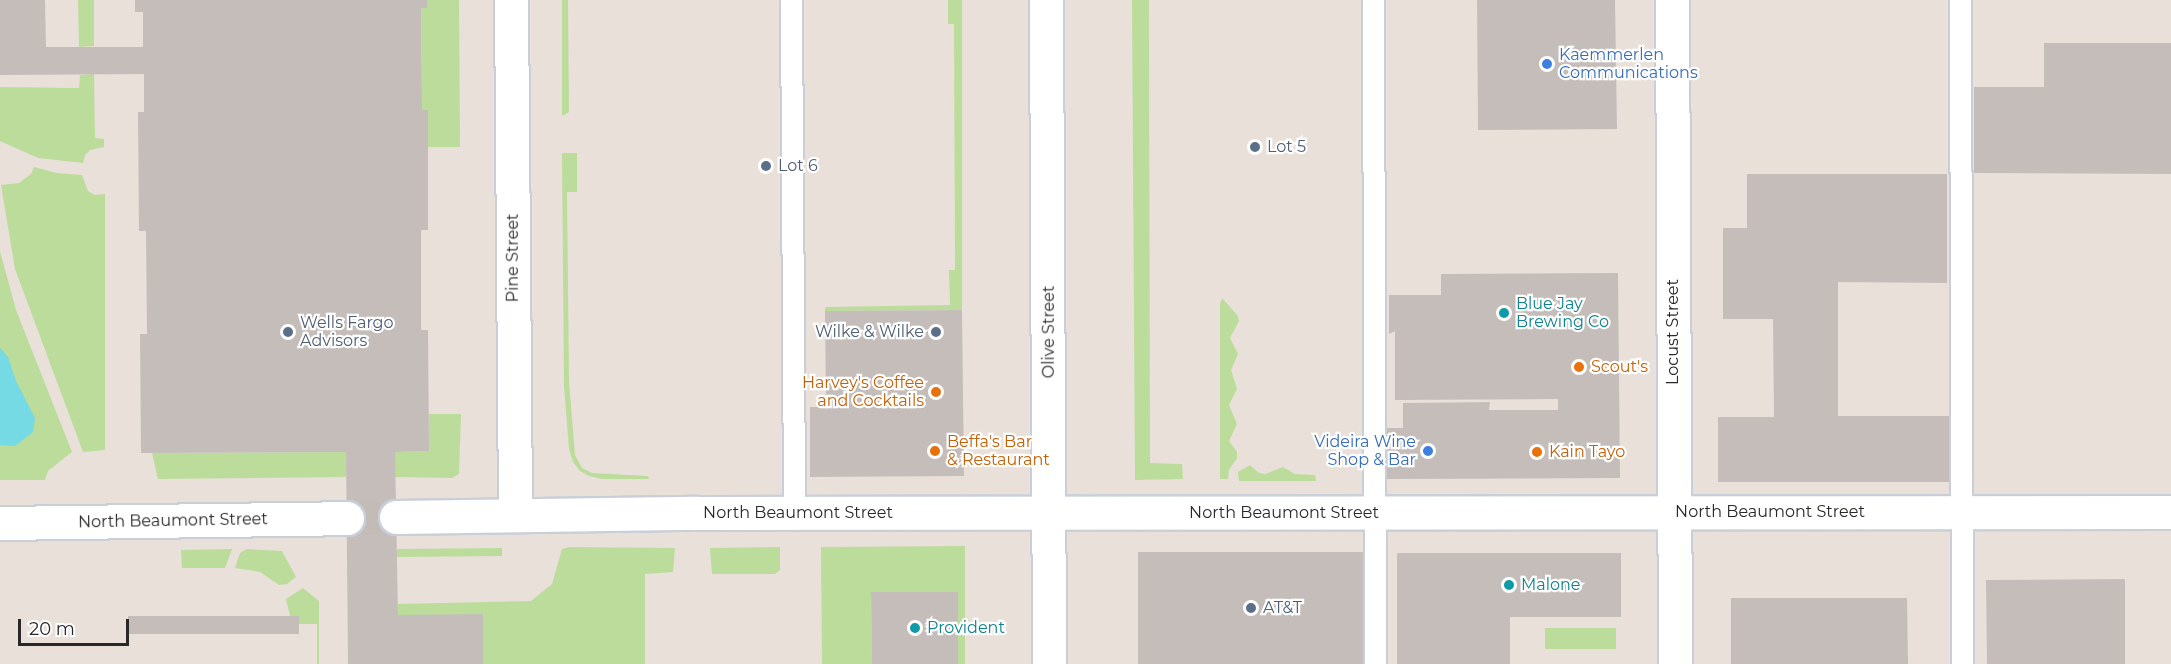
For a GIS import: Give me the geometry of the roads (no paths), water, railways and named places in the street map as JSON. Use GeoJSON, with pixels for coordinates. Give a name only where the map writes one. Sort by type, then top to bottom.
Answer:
{"type":"FeatureCollection","features":[{"type":"Feature","properties":{"kind":"street","name":"Pine Street"},"geometry":{"type":"LineString","coordinates":[[511,0],[515,515]]}},
{"type":"Feature","properties":{"kind":"street","name":"Olive Street"},"geometry":{"type":"LineString","coordinates":[[1046,0],[1049,664]]}},
{"type":"Feature","properties":{"kind":"street","name":"Locust Street"},"geometry":{"type":"LineString","coordinates":[[1672,0],[1675,664]]}},
{"type":"Feature","properties":{"kind":"street","name":"North Beaumont Street"},"geometry":{"type":"LineString","coordinates":[[396,517],[794,513],[2171,512]]}},
{"type":"Feature","properties":{"kind":"street","name":"North Beaumont Street"},"geometry":{"type":"LineString","coordinates":[[0,523],[347,518]]}},
{"type":"Feature","properties":{"kind":"lane"},"geometry":{"type":"LineString","coordinates":[[791,0],[794,513]]}},
{"type":"Feature","properties":{"kind":"lane"},"geometry":{"type":"LineString","coordinates":[[1373,0],[1376,664]]}},
{"type":"Feature","properties":{"kind":"lane"},"geometry":{"type":"LineString","coordinates":[[1960,0],[1962,664]]}},
{"type":"Feature","properties":{"kind":"water"},"geometry":{"type":"Polygon","coordinates":[[[0,348],[8,357],[16,381],[35,418],[33,432],[15,446],[0,445],[0,348]]]}},
{"type":"Feature","properties":{"kind":"tunnel"},"geometry":{"type":"LineString","coordinates":[[347,518],[396,517]]}},
{"type":"Feature","properties":{"kind":"place","name":"Kaemmerlen Communications"},"geometry":{"type":"Point","coordinates":[1547,64]}},
{"type":"Feature","properties":{"kind":"place","name":"Lot 5"},"geometry":{"type":"Point","coordinates":[1255,147]}},
{"type":"Feature","properties":{"kind":"place","name":"Lot 6"},"geometry":{"type":"Point","coordinates":[766,166]}},
{"type":"Feature","properties":{"kind":"place","name":"Blue Jay Brewing Co"},"geometry":{"type":"Point","coordinates":[1504,313]}},
{"type":"Feature","properties":{"kind":"place","name":"Wells Fargo Advisors"},"geometry":{"type":"Point","coordinates":[288,332]}},
{"type":"Feature","properties":{"kind":"place","name":"Wilke & Wilke"},"geometry":{"type":"Point","coordinates":[936,332]}},
{"type":"Feature","properties":{"kind":"place","name":"Scout's"},"geometry":{"type":"Point","coordinates":[1579,367]}},
{"type":"Feature","properties":{"kind":"place","name":"Harvey's Coffee and Cocktails"},"geometry":{"type":"Point","coordinates":[936,392]}},
{"type":"Feature","properties":{"kind":"place","name":"Beffa's Bar & Restaurant"},"geometry":{"type":"Point","coordinates":[935,451]}},
{"type":"Feature","properties":{"kind":"place","name":"Videira Wine Shop & Bar"},"geometry":{"type":"Point","coordinates":[1428,451]}},
{"type":"Feature","properties":{"kind":"place","name":"Kain Tayo"},"geometry":{"type":"Point","coordinates":[1537,452]}},
{"type":"Feature","properties":{"kind":"place","name":"Malone"},"geometry":{"type":"Point","coordinates":[1509,585]}},
{"type":"Feature","properties":{"kind":"place","name":"AT&T"},"geometry":{"type":"Point","coordinates":[1251,608]}},
{"type":"Feature","properties":{"kind":"place","name":"Provident"},"geometry":{"type":"Point","coordinates":[915,628]}}]}
